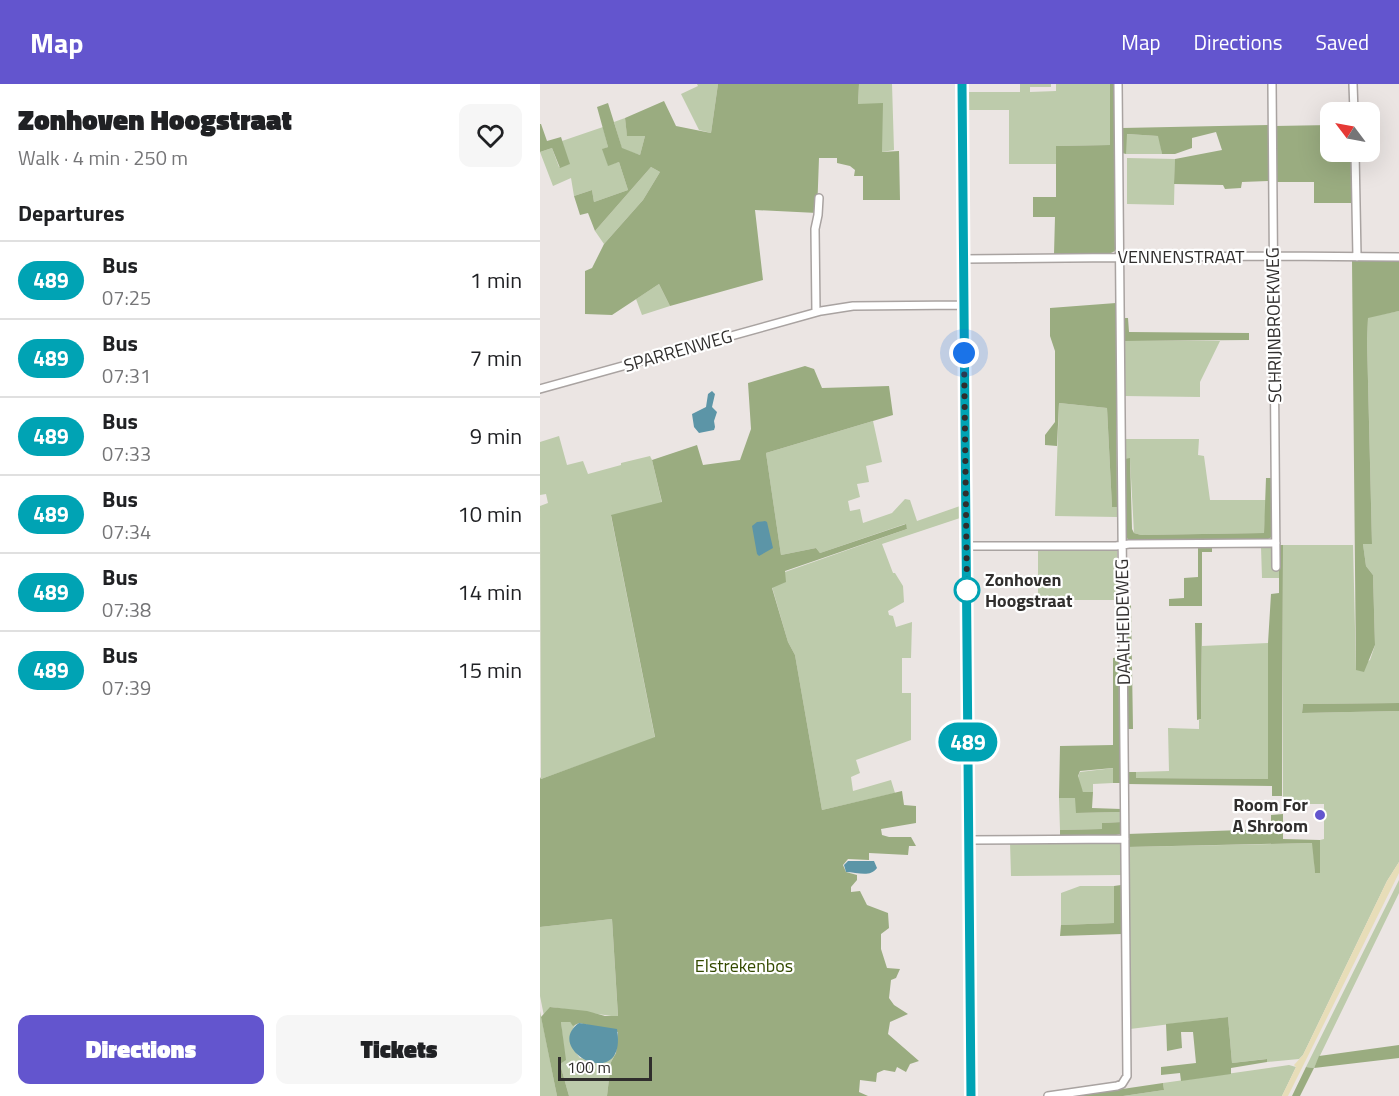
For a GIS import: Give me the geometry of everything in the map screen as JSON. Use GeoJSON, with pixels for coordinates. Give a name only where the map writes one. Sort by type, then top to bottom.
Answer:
{"type":"FeatureCollection","features":[{"type":"Feature","properties":{"kind":"street"},"geometry":{"type":"LineString","coordinates":[[962,84],[971,1096]]}},
{"type":"Feature","properties":{"kind":"street","name":"DAALHEIDEWEG"},"geometry":{"type":"LineString","coordinates":[[1048,1096],[1117,1086],[1122,1084],[1127,1076],[1118,84]]}},
{"type":"Feature","properties":{"kind":"street","name":"SCHRIJNBROEKWEG"},"geometry":{"type":"LineString","coordinates":[[1272,84],[1276,567]]}},
{"type":"Feature","properties":{"kind":"street"},"geometry":{"type":"LineString","coordinates":[[1353,84],[1354,102]]}},
{"type":"Feature","properties":{"kind":"street"},"geometry":{"type":"LineString","coordinates":[[1355,162],[1357,257]]}},
{"type":"Feature","properties":{"kind":"street"},"geometry":{"type":"LineString","coordinates":[[816,312],[815,229],[819,198]]}},
{"type":"Feature","properties":{"kind":"street","name":"VENNENSTRAAT"},"geometry":{"type":"LineString","coordinates":[[964,259],[1399,257]]}},
{"type":"Feature","properties":{"kind":"street","name":"SPARRENWEG"},"geometry":{"type":"LineString","coordinates":[[540,390],[816,312],[853,306],[964,305]]}},
{"type":"Feature","properties":{"kind":"street"},"geometry":{"type":"LineString","coordinates":[[966,546],[1276,543]]}},
{"type":"Feature","properties":{"kind":"street"},"geometry":{"type":"LineString","coordinates":[[969,840],[1125,839]]}},
{"type":"Feature","properties":{"kind":"green space"},"geometry":{"type":"Polygon","coordinates":[[[697,84],[718,84],[711,133],[699,130],[681,94],[698,86],[697,84]]]}},
{"type":"Feature","properties":{"kind":"green space"},"geometry":{"type":"Polygon","coordinates":[[[718,84],[859,84],[858,104],[883,103],[882,152],[899,151],[900,200],[863,200],[863,176],[854,176],[855,170],[850,166],[837,163],[837,158],[819,158],[817,213],[755,210],[763,280],[670,306],[659,284],[612,315],[585,314],[585,271],[592,268],[604,244],[643,200],[660,172],[651,167],[595,231],[588,213],[580,215],[574,196],[592,190],[594,202],[628,190],[619,162],[608,166],[602,149],[608,147],[597,107],[608,103],[622,148],[640,155],[645,136],[627,136],[625,118],[664,101],[676,126],[711,133],[718,84]]]}},
{"type":"Feature","properties":{"kind":"green space"},"geometry":{"type":"Polygon","coordinates":[[[859,84],[892,84],[894,150],[882,152],[858,104],[859,84]]]}},
{"type":"Feature","properties":{"kind":"green space"},"geometry":{"type":"Polygon","coordinates":[[[1020,84],[1051,84],[1051,87],[1030,87],[1030,92],[1056,91],[1056,84],[1110,84],[1110,145],[1056,146],[1057,164],[1009,164],[1009,110],[968,110],[968,92],[1020,92],[1020,84]]]}},
{"type":"Feature","properties":{"kind":"green space"},"geometry":{"type":"Polygon","coordinates":[[[1110,84],[1114,84],[1115,251],[1111,253],[1054,254],[1055,217],[1033,217],[1033,197],[1056,197],[1056,146],[1110,145],[1110,84]]]}},
{"type":"Feature","properties":{"kind":"green space"},"geometry":{"type":"Polygon","coordinates":[[[625,118],[627,135],[645,136],[640,155],[622,149],[614,122],[625,118]]]}},
{"type":"Feature","properties":{"kind":"green space"},"geometry":{"type":"Polygon","coordinates":[[[540,124],[547,141],[561,137],[570,164],[560,168],[552,148],[540,152],[540,124]]]}},
{"type":"Feature","properties":{"kind":"green space"},"geometry":{"type":"Polygon","coordinates":[[[1268,125],[1268,181],[1242,182],[1241,188],[1225,189],[1223,185],[1174,184],[1175,159],[1222,150],[1216,132],[1192,138],[1192,148],[1175,154],[1162,154],[1158,136],[1127,134],[1126,154],[1122,153],[1122,128],[1268,125]]]}},
{"type":"Feature","properties":{"kind":"green space"},"geometry":{"type":"Polygon","coordinates":[[[1320,125],[1320,162],[1352,162],[1352,203],[1314,203],[1314,182],[1275,182],[1275,126],[1320,125]]]}},
{"type":"Feature","properties":{"kind":"green space"},"geometry":{"type":"Polygon","coordinates":[[[603,127],[608,147],[603,149],[608,165],[619,162],[628,190],[594,202],[592,190],[574,196],[571,178],[553,186],[540,152],[552,148],[559,167],[569,164],[562,141],[603,127]]]}},
{"type":"Feature","properties":{"kind":"green space"},"geometry":{"type":"Polygon","coordinates":[[[1126,134],[1159,136],[1162,154],[1126,154],[1126,134]]]}},
{"type":"Feature","properties":{"kind":"green space"},"geometry":{"type":"Polygon","coordinates":[[[1127,158],[1175,159],[1174,205],[1127,204],[1127,158]]]}},
{"type":"Feature","properties":{"kind":"green space"},"geometry":{"type":"Polygon","coordinates":[[[651,167],[660,172],[643,200],[604,244],[595,231],[651,167]]]}},
{"type":"Feature","properties":{"kind":"green space"},"geometry":{"type":"Polygon","coordinates":[[[1352,261],[1399,261],[1399,311],[1368,318],[1372,544],[1363,544],[1366,566],[1373,575],[1375,645],[1364,672],[1356,670],[1352,261]]]}},
{"type":"Feature","properties":{"kind":"green space"},"geometry":{"type":"Polygon","coordinates":[[[659,284],[670,306],[642,315],[636,299],[659,284]]]}},
{"type":"Feature","properties":{"kind":"green space"},"geometry":{"type":"Polygon","coordinates":[[[1116,303],[1117,507],[1112,507],[1107,408],[1059,403],[1057,446],[1045,445],[1045,435],[1055,422],[1055,351],[1050,336],[1050,308],[1116,303]]]}},
{"type":"Feature","properties":{"kind":"green space"},"geometry":{"type":"Polygon","coordinates":[[[1399,311],[1399,703],[1303,704],[1302,713],[1399,711],[1399,862],[1387,881],[1303,1055],[1299,1059],[1267,1062],[1266,1059],[1232,1063],[1228,1017],[1130,1029],[1127,847],[1313,843],[1315,873],[1320,873],[1320,840],[1324,839],[1324,804],[1283,804],[1283,545],[1353,545],[1356,670],[1370,660],[1375,645],[1373,575],[1366,566],[1363,544],[1372,544],[1368,317],[1399,311]]]}},
{"type":"Feature","properties":{"kind":"green space"},"geometry":{"type":"Polygon","coordinates":[[[1124,318],[1128,318],[1129,332],[1249,333],[1249,340],[1125,341],[1124,318]]]}},
{"type":"Feature","properties":{"kind":"green space"},"geometry":{"type":"Polygon","coordinates":[[[1125,341],[1220,341],[1200,382],[1200,397],[1124,396],[1125,341]]]}},
{"type":"Feature","properties":{"kind":"green space","name":"Elstrekenbos"},"geometry":{"type":"Polygon","coordinates":[[[805,366],[814,369],[822,388],[889,386],[893,415],[766,453],[781,555],[816,548],[820,553],[906,524],[907,529],[785,571],[786,582],[772,588],[788,642],[795,655],[822,810],[902,791],[904,805],[916,806],[916,823],[881,829],[882,835],[889,837],[911,837],[916,846],[909,846],[908,855],[869,853],[869,860],[848,859],[843,865],[846,872],[857,875],[851,892],[860,891],[867,905],[888,913],[889,928],[881,934],[881,949],[887,968],[900,969],[896,978],[891,980],[889,998],[894,1005],[908,1014],[890,1022],[888,1034],[919,1061],[910,1064],[906,1072],[897,1067],[895,1072],[884,1070],[877,1073],[876,1082],[860,1080],[859,1092],[868,1096],[607,1096],[611,1062],[616,1053],[618,1032],[579,1023],[573,1026],[570,1022],[561,1022],[566,1060],[560,1064],[569,1096],[557,1096],[541,1017],[550,1007],[618,1016],[612,919],[540,927],[540,777],[541,779],[655,737],[611,515],[662,502],[652,460],[697,445],[703,465],[740,460],[751,429],[748,383],[805,366]]]}},
{"type":"Feature","properties":{"kind":"green space"},"geometry":{"type":"Polygon","coordinates":[[[1059,403],[1107,408],[1112,507],[1117,507],[1117,517],[1055,516],[1059,403]]]}},
{"type":"Feature","properties":{"kind":"green space"},"geometry":{"type":"Polygon","coordinates":[[[873,421],[882,462],[866,466],[869,482],[857,484],[860,497],[848,501],[850,511],[860,509],[863,523],[892,513],[905,499],[910,500],[917,521],[960,506],[960,518],[882,544],[893,573],[903,586],[904,602],[888,611],[889,615],[893,616],[896,627],[912,622],[911,658],[902,658],[902,693],[911,693],[911,740],[856,760],[860,773],[851,777],[853,791],[891,780],[895,793],[822,810],[795,655],[788,642],[772,587],[785,572],[907,529],[905,524],[820,553],[816,548],[781,555],[766,453],[873,421]]]}},
{"type":"Feature","properties":{"kind":"green space"},"geometry":{"type":"Polygon","coordinates":[[[559,436],[567,465],[583,461],[588,474],[650,456],[652,460],[662,503],[611,516],[655,738],[541,779],[540,506],[548,503],[546,494],[540,495],[540,442],[559,436]]]}},
{"type":"Feature","properties":{"kind":"green space"},"geometry":{"type":"Polygon","coordinates":[[[1124,439],[1199,439],[1198,455],[1204,456],[1210,500],[1266,500],[1264,533],[1141,535],[1134,533],[1130,459],[1125,459],[1124,439]]]}},
{"type":"Feature","properties":{"kind":"green space"},"geometry":{"type":"Polygon","coordinates":[[[1130,458],[1134,533],[1141,535],[1264,533],[1266,478],[1273,478],[1272,537],[1268,539],[1130,540],[1126,538],[1125,459],[1130,458]]]}},
{"type":"Feature","properties":{"kind":"green space"},"geometry":{"type":"Polygon","coordinates":[[[1279,545],[1283,545],[1282,796],[1272,796],[1272,786],[1127,784],[1127,772],[1136,772],[1136,778],[1268,779],[1268,643],[1271,594],[1279,593],[1279,545]]]}},
{"type":"Feature","properties":{"kind":"green space"},"geometry":{"type":"Polygon","coordinates":[[[1272,546],[1273,570],[1279,570],[1280,578],[1262,578],[1261,547],[1272,546]]]}},
{"type":"Feature","properties":{"kind":"green space"},"geometry":{"type":"Polygon","coordinates":[[[1198,548],[1212,548],[1212,552],[1202,552],[1202,606],[1169,606],[1169,599],[1184,598],[1184,578],[1198,577],[1198,548]]]}},
{"type":"Feature","properties":{"kind":"green space"},"geometry":{"type":"Polygon","coordinates":[[[1038,550],[1117,550],[1118,600],[1038,600],[1038,550]]]}},
{"type":"Feature","properties":{"kind":"green space"},"geometry":{"type":"Polygon","coordinates":[[[1126,604],[1131,605],[1133,729],[1127,729],[1126,604]]]}},
{"type":"Feature","properties":{"kind":"green space"},"geometry":{"type":"Polygon","coordinates":[[[1195,623],[1202,623],[1201,719],[1197,720],[1195,623]]]}},
{"type":"Feature","properties":{"kind":"green space"},"geometry":{"type":"Polygon","coordinates":[[[1268,643],[1268,779],[1135,778],[1136,772],[1169,771],[1168,728],[1199,729],[1202,646],[1268,643]]]}},
{"type":"Feature","properties":{"kind":"green space"},"geometry":{"type":"Polygon","coordinates":[[[1120,657],[1121,783],[1113,783],[1113,768],[1080,771],[1078,776],[1083,792],[1093,792],[1092,808],[1121,809],[1121,812],[1076,813],[1075,798],[1059,798],[1060,746],[1113,745],[1113,658],[1120,657]]]}},
{"type":"Feature","properties":{"kind":"green space"},"geometry":{"type":"Polygon","coordinates":[[[1399,703],[1399,711],[1302,713],[1303,704],[1399,703]]]}},
{"type":"Feature","properties":{"kind":"green space"},"geometry":{"type":"Polygon","coordinates":[[[1114,768],[1113,783],[1093,784],[1093,792],[1083,792],[1078,782],[1080,772],[1114,768]]]}},
{"type":"Feature","properties":{"kind":"green space"},"geometry":{"type":"Polygon","coordinates":[[[1059,798],[1076,798],[1076,813],[1121,812],[1122,822],[1102,823],[1102,829],[1060,830],[1059,798]]]}},
{"type":"Feature","properties":{"kind":"green space"},"geometry":{"type":"Polygon","coordinates":[[[1283,814],[1283,839],[1320,840],[1320,873],[1315,873],[1312,843],[1127,847],[1127,834],[1271,829],[1271,815],[1283,814]]]}},
{"type":"Feature","properties":{"kind":"green space"},"geometry":{"type":"Polygon","coordinates":[[[1122,822],[1120,834],[1116,835],[1060,836],[1060,830],[1102,829],[1102,823],[1122,822]]]}},
{"type":"Feature","properties":{"kind":"green space"},"geometry":{"type":"Polygon","coordinates":[[[1010,842],[1119,842],[1122,844],[1121,875],[1011,876],[1010,842]]]}},
{"type":"Feature","properties":{"kind":"green space"},"geometry":{"type":"Polygon","coordinates":[[[1399,880],[1399,893],[1314,1068],[1306,1067],[1399,880]]]}},
{"type":"Feature","properties":{"kind":"green space"},"geometry":{"type":"Polygon","coordinates":[[[1121,885],[1122,934],[1060,936],[1061,925],[1114,923],[1114,886],[1121,885]]]}},
{"type":"Feature","properties":{"kind":"green space"},"geometry":{"type":"Polygon","coordinates":[[[1080,886],[1114,886],[1114,923],[1061,925],[1061,893],[1080,886]]]}},
{"type":"Feature","properties":{"kind":"green space"},"geometry":{"type":"Polygon","coordinates":[[[612,919],[618,1017],[551,1007],[544,1016],[540,996],[540,927],[612,919]]]}},
{"type":"Feature","properties":{"kind":"green space"},"geometry":{"type":"Polygon","coordinates":[[[540,1011],[557,1096],[540,1096],[540,1011]]]}},
{"type":"Feature","properties":{"kind":"green space"},"geometry":{"type":"Polygon","coordinates":[[[1228,1017],[1232,1063],[1267,1059],[1267,1062],[1231,1068],[1231,1074],[1181,1081],[1180,1073],[1161,1075],[1161,1067],[1196,1063],[1193,1032],[1181,1032],[1182,1048],[1167,1051],[1166,1024],[1228,1017]]]}},
{"type":"Feature","properties":{"kind":"green space"},"geometry":{"type":"Polygon","coordinates":[[[561,1022],[570,1022],[575,1025],[571,1034],[571,1042],[580,1058],[609,1060],[616,1053],[611,1062],[607,1096],[569,1096],[560,1064],[565,1060],[561,1022]]]}},
{"type":"Feature","properties":{"kind":"green space"},"geometry":{"type":"Polygon","coordinates":[[[1399,1045],[1399,1058],[1314,1068],[1319,1056],[1399,1045]]]}},
{"type":"Feature","properties":{"kind":"green space"},"geometry":{"type":"Polygon","coordinates":[[[1289,1065],[1296,1067],[1282,1096],[1123,1096],[1164,1090],[1163,1083],[1289,1065]]]}},
{"type":"Feature","properties":{"kind":"green space"},"geometry":{"type":"Polygon","coordinates":[[[1306,1067],[1314,1068],[1300,1096],[1292,1096],[1306,1067]]]}},
{"type":"Feature","properties":{"kind":"green space"},"geometry":{"type":"Polygon","coordinates":[[[1163,1083],[1164,1090],[1123,1096],[1075,1096],[1163,1083]]]}},
{"type":"Feature","properties":{"kind":"sand"},"geometry":{"type":"Polygon","coordinates":[[[1399,862],[1399,873],[1288,1096],[1282,1096],[1296,1067],[1294,1065],[1303,1055],[1387,881],[1399,862]]]}},
{"type":"Feature","properties":{"kind":"water"},"geometry":{"type":"Polygon","coordinates":[[[712,391],[715,394],[712,407],[717,412],[715,427],[714,430],[699,433],[694,427],[692,414],[706,407],[708,394],[712,391]]]}},
{"type":"Feature","properties":{"kind":"water"},"geometry":{"type":"Polygon","coordinates":[[[765,521],[773,548],[759,556],[752,526],[757,522],[765,521]]]}},
{"type":"Feature","properties":{"kind":"water"},"geometry":{"type":"Polygon","coordinates":[[[848,861],[874,861],[877,868],[867,874],[846,872],[844,865],[848,861]]]}},
{"type":"Feature","properties":{"kind":"water"},"geometry":{"type":"Polygon","coordinates":[[[579,1023],[617,1029],[617,1049],[610,1060],[600,1063],[588,1061],[577,1054],[570,1045],[570,1034],[579,1023]]]}},
{"type":"Feature","properties":{"kind":"bus line","name":"489"},"geometry":{"type":"LineString","coordinates":[[962,84],[971,1096]]}},
{"type":"Feature","properties":{"kind":"place","name":"Zonhoven Hoogstraat"},"geometry":{"type":"Point","coordinates":[967,590]}},
{"type":"Feature","properties":{"kind":"place","name":"Room For A Shroom"},"geometry":{"type":"Point","coordinates":[1320,815]}},
{"type":"Feature","properties":{"kind":"route"},"geometry":{"type":"LineString","coordinates":[[964,353],[967,590]]}}]}
